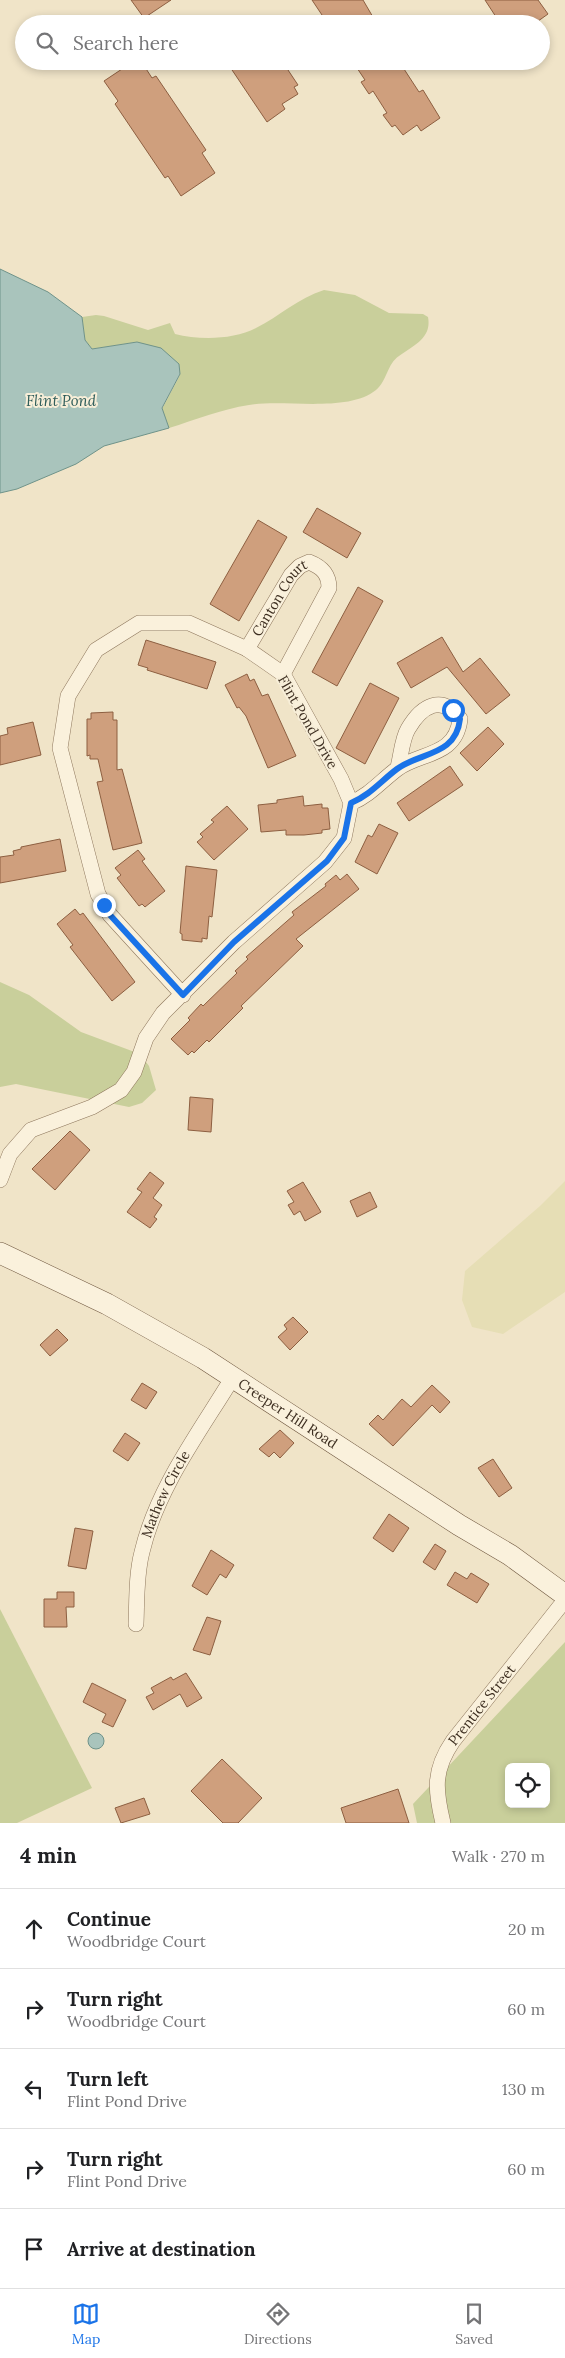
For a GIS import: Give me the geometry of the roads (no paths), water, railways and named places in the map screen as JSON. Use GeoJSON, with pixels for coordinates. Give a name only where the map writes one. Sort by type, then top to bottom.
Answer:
{"type":"FeatureCollection","features":[{"type":"Feature","properties":{"kind":"street","name":"Canton Court"},"geometry":{"type":"LineString","coordinates":[[247,649],[291,574],[300,566],[309,562],[316,565],[329,578],[329,588],[284,674]]}},
{"type":"Feature","properties":{"kind":"street","name":"Flint Pond Drive"},"geometry":{"type":"LineString","coordinates":[[183,995],[110,915],[98,894],[60,748],[68,696],[96,650],[139,623],[189,623],[247,649],[284,674],[341,779],[351,803]]}},
{"type":"Feature","properties":{"kind":"street"},"geometry":{"type":"LineString","coordinates":[[0,1180],[10,1154],[31,1130],[92,1107],[121,1090],[134,1072],[146,1038],[162,1013],[183,995],[234,942],[327,861],[344,838],[351,803],[366,796],[398,767],[435,753],[453,740],[459,730],[460,719],[453,710],[444,704],[434,704],[422,711],[408,730],[398,767]]}},
{"type":"Feature","properties":{"kind":"street","name":"Creeper Hill Road"},"geometry":{"type":"LineString","coordinates":[[0,1252],[134,1318],[233,1377],[459,1525],[510,1556],[565,1595]]}},
{"type":"Feature","properties":{"kind":"street","name":"Mathew Circle"},"geometry":{"type":"LineString","coordinates":[[136,1624],[138,1580],[150,1524],[178,1467],[233,1377]]}},
{"type":"Feature","properties":{"kind":"street","name":"Prentice Street"},"geometry":{"type":"LineString","coordinates":[[443,1823],[437,1780],[443,1757],[452,1741],[565,1600]]}},
{"type":"Feature","properties":{"kind":"water","name":"Flint Pond"},"geometry":{"type":"Polygon","coordinates":[[[0,269],[48,292],[82,317],[85,340],[92,349],[137,342],[161,348],[179,364],[180,374],[162,408],[169,428],[104,446],[76,464],[17,489],[0,493],[0,269]]]}},
{"type":"Feature","properties":{"kind":"water"},"geometry":{"type":"Polygon","coordinates":[[[96,1733],[104,1741],[96,1749],[88,1741],[96,1733]]]}}]}
